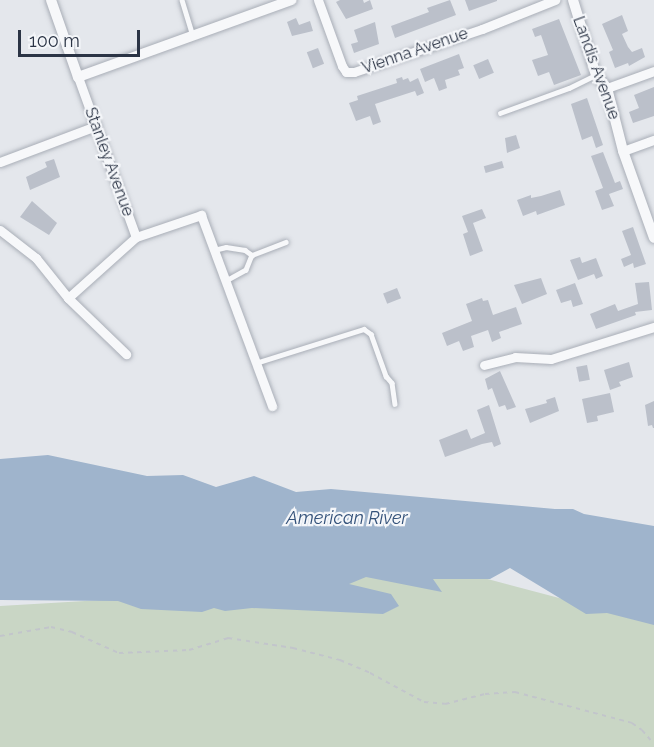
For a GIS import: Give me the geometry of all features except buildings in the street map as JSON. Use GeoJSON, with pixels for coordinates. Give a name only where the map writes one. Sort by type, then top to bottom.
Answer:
{"type":"FeatureCollection","features":[{"type":"Feature","properties":{"kind":"street","name":"Stanley Avenue"},"geometry":{"type":"LineString","coordinates":[[51,0],[136,237],[201,215],[272,406]]}},
{"type":"Feature","properties":{"kind":"street"},"geometry":{"type":"LineString","coordinates":[[78,77],[292,0]]}},
{"type":"Feature","properties":{"kind":"street","name":"Vienna Avenue"},"geometry":{"type":"LineString","coordinates":[[318,0],[346,72],[354,72],[482,29],[555,0]]}},
{"type":"Feature","properties":{"kind":"street","name":"Landis Avenue"},"geometry":{"type":"LineString","coordinates":[[573,0],[596,75],[607,88],[623,151],[654,238]]}},
{"type":"Feature","properties":{"kind":"street"},"geometry":{"type":"LineString","coordinates":[[607,88],[654,71]]}},
{"type":"Feature","properties":{"kind":"street"},"geometry":{"type":"LineString","coordinates":[[0,162],[96,126]]}},
{"type":"Feature","properties":{"kind":"street"},"geometry":{"type":"LineString","coordinates":[[623,151],[654,140]]}},
{"type":"Feature","properties":{"kind":"street"},"geometry":{"type":"LineString","coordinates":[[0,230],[36,258],[68,298],[126,354]]}},
{"type":"Feature","properties":{"kind":"street"},"geometry":{"type":"LineString","coordinates":[[68,298],[136,237]]}},
{"type":"Feature","properties":{"kind":"street"},"geometry":{"type":"LineString","coordinates":[[484,365],[515,357],[551,359],[654,327]]}},
{"type":"Feature","properties":{"kind":"lane"},"geometry":{"type":"LineString","coordinates":[[182,0],[193,36]]}},
{"type":"Feature","properties":{"kind":"lane"},"geometry":{"type":"LineString","coordinates":[[500,113],[569,88],[596,75]]}},
{"type":"Feature","properties":{"kind":"lane"},"geometry":{"type":"LineString","coordinates":[[226,281],[246,270],[252,255],[286,242]]}},
{"type":"Feature","properties":{"kind":"lane"},"geometry":{"type":"LineString","coordinates":[[214,250],[226,247],[245,250],[252,255]]}},
{"type":"Feature","properties":{"kind":"lane"},"geometry":{"type":"LineString","coordinates":[[256,363],[364,329],[371,334],[386,376],[392,383],[395,404]]}},
{"type":"Feature","properties":{"kind":"path"},"geometry":{"type":"LineString","coordinates":[[0,636],[51,627],[72,632],[119,653],[189,650],[228,638],[293,648],[340,660],[424,702],[445,704],[485,694],[515,692],[632,723],[642,730],[654,744]]}},
{"type":"Feature","properties":{"kind":"green space"},"geometry":{"type":"Polygon","coordinates":[[[310,569],[465,573],[654,623],[654,747],[0,747],[0,606],[153,597],[310,569]]]}},
{"type":"Feature","properties":{"kind":"water","name":"American River"},"geometry":{"type":"Polygon","coordinates":[[[48,455],[147,476],[183,475],[216,487],[254,476],[296,492],[331,489],[573,509],[584,514],[654,526],[654,625],[607,613],[586,614],[510,568],[490,579],[433,579],[442,592],[366,577],[349,584],[391,594],[399,606],[383,614],[252,608],[225,611],[214,608],[202,612],[141,609],[118,601],[0,600],[0,459],[48,455]]]}}]}
